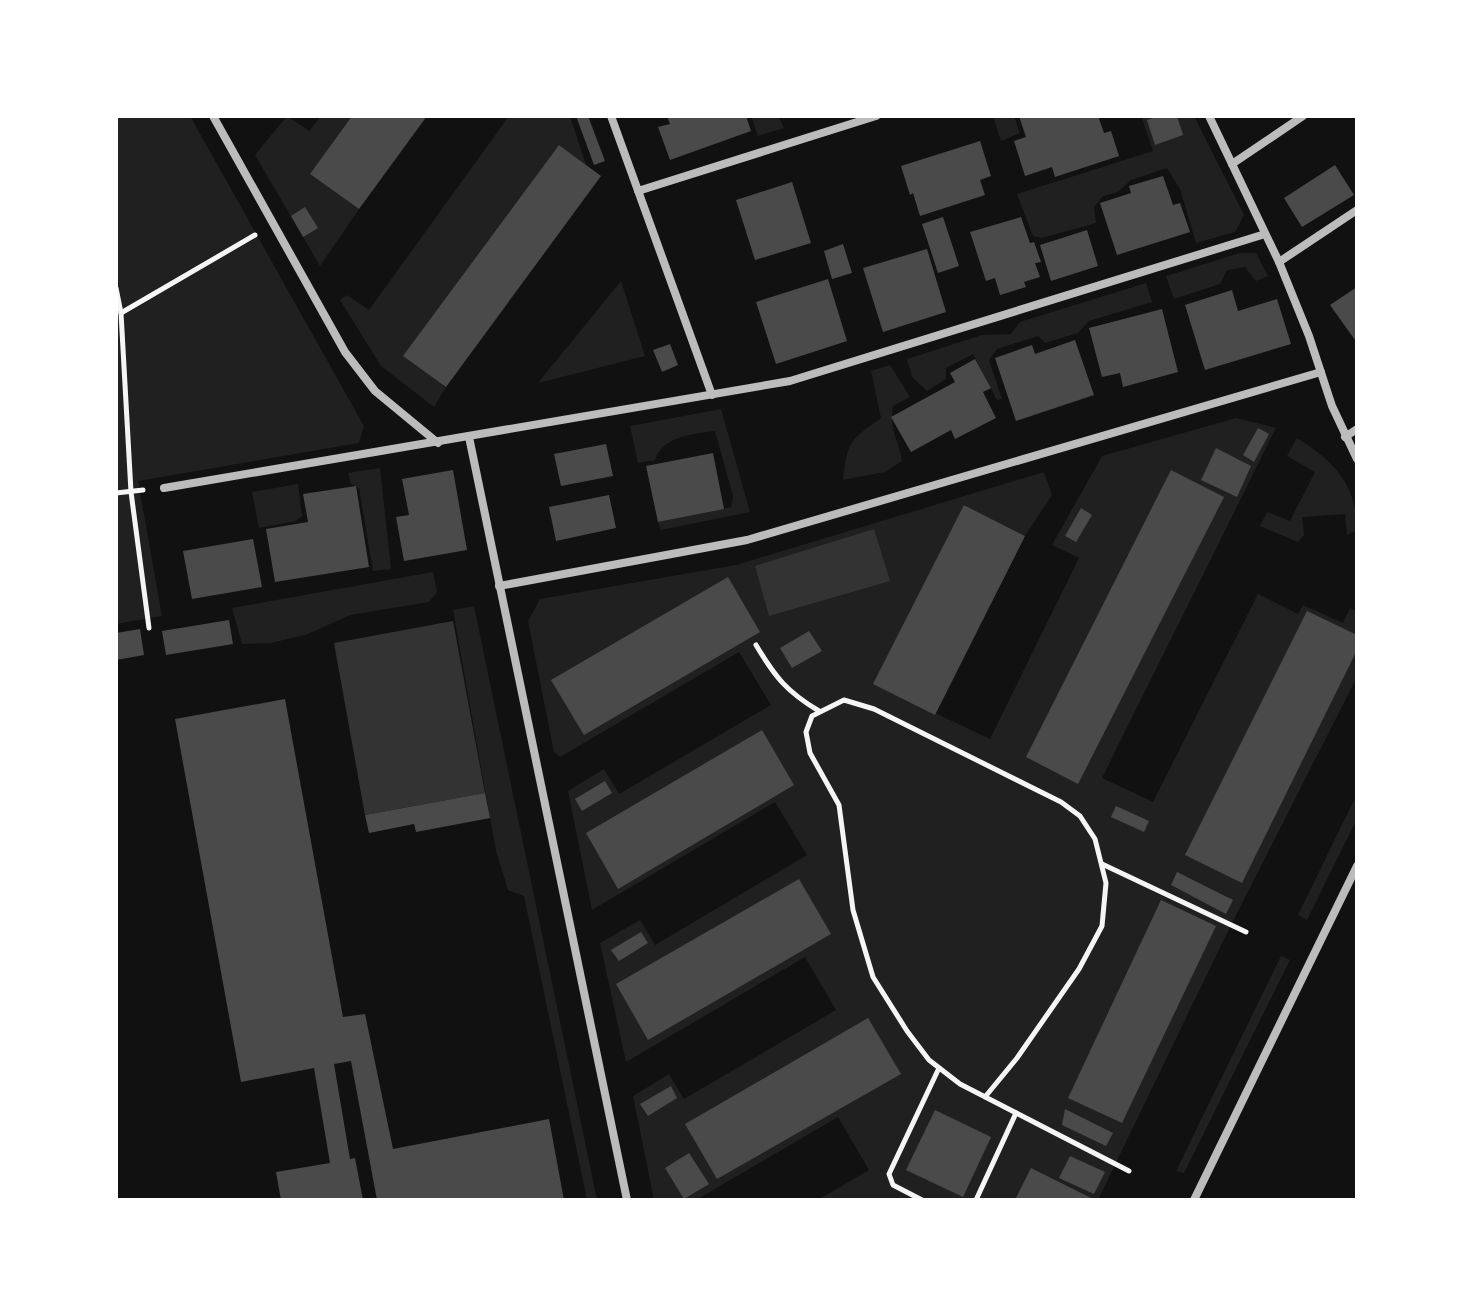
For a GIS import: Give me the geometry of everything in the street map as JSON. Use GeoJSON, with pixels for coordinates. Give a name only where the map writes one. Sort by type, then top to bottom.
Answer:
{"type":"FeatureCollection","features":[{"type":"Feature","properties":{"kind":"street"},"geometry":{"type":"LineString","coordinates":[[213,116],[345,352],[375,391],[438,443]]}},
{"type":"Feature","properties":{"kind":"street"},"geometry":{"type":"LineString","coordinates":[[611,116],[712,395]]}},
{"type":"Feature","properties":{"kind":"street"},"geometry":{"type":"LineString","coordinates":[[638,191],[876,116]]}},
{"type":"Feature","properties":{"kind":"street"},"geometry":{"type":"LineString","coordinates":[[1209,116],[1279,262],[1345,437],[1357,459]]}},
{"type":"Feature","properties":{"kind":"street"},"geometry":{"type":"LineString","coordinates":[[1232,164],[1303,116]]}},
{"type":"Feature","properties":{"kind":"street"},"geometry":{"type":"LineString","coordinates":[[1279,262],[1357,210]]}},
{"type":"Feature","properties":{"kind":"street"},"geometry":{"type":"LineString","coordinates":[[164,488],[790,381],[1265,234]]}},
{"type":"Feature","properties":{"kind":"street"},"geometry":{"type":"LineString","coordinates":[[499,586],[747,540],[1321,372]]}},
{"type":"Feature","properties":{"kind":"street"},"geometry":{"type":"LineString","coordinates":[[1345,437],[1357,429]]}},
{"type":"Feature","properties":{"kind":"street"},"geometry":{"type":"LineString","coordinates":[[469,437],[627,1200]]}},
{"type":"Feature","properties":{"kind":"street"},"geometry":{"type":"LineString","coordinates":[[1194,1200],[1357,866]]}},
{"type":"Feature","properties":{"kind":"path"},"geometry":{"type":"LineString","coordinates":[[121,313],[274,224]]}},
{"type":"Feature","properties":{"kind":"path"},"geometry":{"type":"LineString","coordinates":[[116,288],[121,313],[131,492],[149,628]]}},
{"type":"Feature","properties":{"kind":"path"},"geometry":{"type":"LineString","coordinates":[[756,645],[770,669],[792,694],[819,711]]}},
{"type":"Feature","properties":{"kind":"path"},"geometry":{"type":"LineString","coordinates":[[985,1097],[1017,1058],[1079,969],[1102,926],[1106,883],[1095,839],[1080,816],[1061,802],[874,709],[844,700],[812,716],[806,732],[810,753],[839,805],[853,910],[873,977],[929,1060],[960,1084],[985,1097],[1016,1113],[1129,1171]]}},
{"type":"Feature","properties":{"kind":"path"},"geometry":{"type":"LineString","coordinates":[[1101,864],[1246,932]]}},
{"type":"Feature","properties":{"kind":"path"},"geometry":{"type":"LineString","coordinates":[[922,1200],[893,1185],[889,1174],[939,1068]]}},
{"type":"Feature","properties":{"kind":"path"},"geometry":{"type":"LineString","coordinates":[[976,1200],[1016,1113]]}},
{"type":"Feature","properties":{"kind":"shaded area"},"geometry":{"type":"Polygon","coordinates":[[[116,116],[190,116],[364,426],[359,443],[138,481],[162,616],[116,624],[116,116]]]}},
{"type":"Feature","properties":{"kind":"shaded area"},"geometry":{"type":"Polygon","coordinates":[[[287,116],[309,131],[321,116],[352,116],[310,174],[359,209],[320,266],[255,155],[287,116]]]}},
{"type":"Feature","properties":{"kind":"shaded area"},"geometry":{"type":"Polygon","coordinates":[[[509,116],[570,116],[586,165],[559,145],[404,356],[446,387],[434,407],[381,366],[340,300],[347,295],[369,310],[509,116]]]}},
{"type":"Feature","properties":{"kind":"shaded area"},"geometry":{"type":"Polygon","coordinates":[[[751,116],[778,116],[784,128],[758,136],[751,116]]]}},
{"type":"Feature","properties":{"kind":"shaded area"},"geometry":{"type":"Polygon","coordinates":[[[993,116],[1014,116],[1020,133],[1001,141],[993,116]]]}},
{"type":"Feature","properties":{"kind":"shaded area"},"geometry":{"type":"Polygon","coordinates":[[[1141,116],[1194,116],[1244,215],[1235,232],[1196,243],[1180,189],[1167,168],[1131,180],[1118,192],[1103,196],[1094,207],[1096,223],[1042,238],[1033,236],[1017,194],[1153,151],[1141,116]]]}},
{"type":"Feature","properties":{"kind":"shaded area"},"geometry":{"type":"Polygon","coordinates":[[[1240,253],[1256,253],[1268,276],[1256,281],[1245,267],[1227,270],[1220,284],[1174,299],[1166,276],[1240,253]]]}},
{"type":"Feature","properties":{"kind":"shaded area"},"geometry":{"type":"Polygon","coordinates":[[[621,281],[645,356],[538,383],[621,281]]]}},
{"type":"Feature","properties":{"kind":"shaded area"},"geometry":{"type":"Polygon","coordinates":[[[1146,283],[1152,302],[1089,321],[1078,333],[1045,343],[1038,336],[997,349],[989,360],[1002,399],[997,400],[973,354],[946,368],[946,379],[927,391],[912,377],[907,359],[982,335],[1011,334],[1020,322],[1146,283]]]}},
{"type":"Feature","properties":{"kind":"shaded area"},"geometry":{"type":"Polygon","coordinates":[[[890,365],[910,397],[893,406],[893,429],[902,461],[885,472],[843,480],[846,457],[852,443],[881,418],[871,371],[890,365]]]}},
{"type":"Feature","properties":{"kind":"shaded area"},"geometry":{"type":"Polygon","coordinates":[[[721,409],[750,512],[661,530],[658,522],[731,507],[733,496],[715,431],[671,441],[655,460],[638,463],[630,426],[721,409]]]}},
{"type":"Feature","properties":{"kind":"shaded area"},"geometry":{"type":"Polygon","coordinates":[[[1236,418],[1276,428],[1102,778],[1153,802],[1258,594],[1298,614],[1303,605],[1343,623],[1350,608],[1357,612],[1357,677],[1228,931],[1098,1200],[818,1200],[869,1170],[838,1117],[696,1200],[654,1200],[633,1096],[669,1074],[684,1099],[836,1010],[805,957],[626,1062],[600,943],[640,920],[655,945],[807,855],[775,802],[592,910],[568,791],[604,769],[619,794],[771,705],[739,652],[560,757],[554,752],[528,621],[540,599],[736,565],[1044,472],[1052,495],[1025,536],[965,505],[874,684],[990,739],[1079,558],[1052,545],[1102,456],[1236,418]]]}},
{"type":"Feature","properties":{"kind":"shaded area"},"geometry":{"type":"Polygon","coordinates":[[[1297,438],[1322,456],[1341,476],[1353,500],[1357,530],[1347,535],[1345,514],[1302,517],[1304,535],[1298,542],[1260,526],[1267,512],[1290,521],[1315,472],[1287,456],[1297,438]]]}},
{"type":"Feature","properties":{"kind":"shaded area"},"geometry":{"type":"Polygon","coordinates":[[[380,468],[391,569],[373,571],[359,488],[351,484],[348,473],[380,468]]]}},
{"type":"Feature","properties":{"kind":"shaded area"},"geometry":{"type":"Polygon","coordinates":[[[298,484],[302,516],[296,521],[259,528],[252,492],[298,484]]]}},
{"type":"Feature","properties":{"kind":"shaded area"},"geometry":{"type":"Polygon","coordinates":[[[874,529],[890,581],[769,616],[755,566],[874,529]]]}},
{"type":"Feature","properties":{"kind":"shaded area"},"geometry":{"type":"Polygon","coordinates":[[[433,572],[437,592],[429,602],[350,615],[308,634],[271,643],[242,644],[232,608],[433,572]]]}},
{"type":"Feature","properties":{"kind":"shaded area"},"geometry":{"type":"Polygon","coordinates":[[[474,606],[597,1200],[587,1200],[524,896],[508,890],[496,851],[453,610],[474,606]]]}},
{"type":"Feature","properties":{"kind":"shaded area"},"geometry":{"type":"Polygon","coordinates":[[[453,621],[485,793],[365,815],[334,643],[453,621]]]}},
{"type":"Feature","properties":{"kind":"shaded area"},"geometry":{"type":"Polygon","coordinates":[[[1357,794],[1357,819],[1307,920],[1298,915],[1357,794]]]}},
{"type":"Feature","properties":{"kind":"shaded area"},"geometry":{"type":"Polygon","coordinates":[[[1281,956],[1290,960],[1184,1173],[1176,1171],[1281,956]]]}},
{"type":"Feature","properties":{"kind":"building"},"geometry":{"type":"Polygon","coordinates":[[[352,116],[427,116],[359,209],[310,174],[352,116]]]}},
{"type":"Feature","properties":{"kind":"building"},"geometry":{"type":"Polygon","coordinates":[[[576,116],[588,116],[605,161],[594,165],[576,116]]]}},
{"type":"Feature","properties":{"kind":"building"},"geometry":{"type":"Polygon","coordinates":[[[667,116],[746,116],[751,131],[670,160],[658,127],[670,124],[667,116]]]}},
{"type":"Feature","properties":{"kind":"building"},"geometry":{"type":"Polygon","coordinates":[[[1019,116],[1098,116],[1104,133],[1111,131],[1119,156],[1055,177],[1052,167],[1025,176],[1014,141],[1026,137],[1019,116]]]}},
{"type":"Feature","properties":{"kind":"building"},"geometry":{"type":"Polygon","coordinates":[[[1177,116],[1183,135],[1155,145],[1147,120],[1177,116]]]}},
{"type":"Feature","properties":{"kind":"building"},"geometry":{"type":"Polygon","coordinates":[[[980,141],[991,176],[980,180],[985,195],[920,216],[901,166],[980,141]]]}},
{"type":"Feature","properties":{"kind":"building"},"geometry":{"type":"Polygon","coordinates":[[[559,145],[601,176],[446,387],[403,356],[559,145]]]}},
{"type":"Feature","properties":{"kind":"building"},"geometry":{"type":"Polygon","coordinates":[[[1335,165],[1354,195],[1302,227],[1284,198],[1335,165]]]}},
{"type":"Feature","properties":{"kind":"building"},"geometry":{"type":"Polygon","coordinates":[[[1163,176],[1173,205],[1180,203],[1190,232],[1117,255],[1100,203],[1131,193],[1129,186],[1163,176]]]}},
{"type":"Feature","properties":{"kind":"building"},"geometry":{"type":"Polygon","coordinates":[[[792,182],[811,243],[755,260],[736,200],[792,182]]]}},
{"type":"Feature","properties":{"kind":"building"},"geometry":{"type":"Polygon","coordinates":[[[305,207],[318,228],[303,237],[291,216],[305,207]]]}},
{"type":"Feature","properties":{"kind":"building"},"geometry":{"type":"Polygon","coordinates":[[[943,217],[959,266],[938,273],[922,224],[943,217]]]}},
{"type":"Feature","properties":{"kind":"building"},"geometry":{"type":"Polygon","coordinates":[[[1021,217],[1041,262],[1035,263],[1040,277],[1024,282],[1026,287],[1000,295],[995,278],[986,281],[970,232],[1021,217]]]}},
{"type":"Feature","properties":{"kind":"building"},"geometry":{"type":"Polygon","coordinates":[[[1087,230],[1098,266],[1051,281],[1040,245],[1087,230]]]}},
{"type":"Feature","properties":{"kind":"building"},"geometry":{"type":"Polygon","coordinates":[[[843,244],[852,273],[832,279],[824,251],[843,244]]]}},
{"type":"Feature","properties":{"kind":"building"},"geometry":{"type":"Polygon","coordinates":[[[927,249],[946,312],[883,332],[863,268],[927,249]]]}},
{"type":"Feature","properties":{"kind":"building"},"geometry":{"type":"Polygon","coordinates":[[[828,279],[847,341],[776,364],[756,302],[828,279]]]}},
{"type":"Feature","properties":{"kind":"building"},"geometry":{"type":"Polygon","coordinates":[[[1357,287],[1357,338],[1355,340],[1330,305],[1357,287]]]}},
{"type":"Feature","properties":{"kind":"building"},"geometry":{"type":"Polygon","coordinates":[[[1232,290],[1238,311],[1277,299],[1291,344],[1205,370],[1185,305],[1232,290]]]}},
{"type":"Feature","properties":{"kind":"building"},"geometry":{"type":"Polygon","coordinates":[[[1162,309],[1178,372],[1123,387],[1120,373],[1102,377],[1089,328],[1162,309]]]}},
{"type":"Feature","properties":{"kind":"building"},"geometry":{"type":"Polygon","coordinates":[[[1075,340],[1094,395],[1016,421],[995,358],[1032,345],[1035,354],[1075,340]]]}},
{"type":"Feature","properties":{"kind":"building"},"geometry":{"type":"Polygon","coordinates":[[[670,344],[678,365],[662,372],[653,350],[670,344]]]}},
{"type":"Feature","properties":{"kind":"building"},"geometry":{"type":"Polygon","coordinates":[[[975,359],[991,388],[983,392],[996,418],[955,439],[951,430],[911,452],[891,417],[955,382],[950,373],[975,359]]]}},
{"type":"Feature","properties":{"kind":"building"},"geometry":{"type":"Polygon","coordinates":[[[1258,428],[1269,434],[1254,462],[1243,455],[1258,428]]]}},
{"type":"Feature","properties":{"kind":"building"},"geometry":{"type":"Polygon","coordinates":[[[606,444],[613,476],[561,486],[554,454],[606,444]]]}},
{"type":"Feature","properties":{"kind":"building"},"geometry":{"type":"Polygon","coordinates":[[[1216,448],[1251,466],[1237,497],[1201,480],[1216,448]]]}},
{"type":"Feature","properties":{"kind":"building"},"geometry":{"type":"Polygon","coordinates":[[[713,453],[724,509],[658,522],[646,466],[713,453]]]}},
{"type":"Feature","properties":{"kind":"building"},"geometry":{"type":"Polygon","coordinates":[[[453,470],[467,550],[404,561],[396,517],[409,515],[402,479],[453,470]]]}},
{"type":"Feature","properties":{"kind":"building"},"geometry":{"type":"Polygon","coordinates":[[[1171,470],[1224,497],[1078,784],[1026,757],[1171,470]]]}},
{"type":"Feature","properties":{"kind":"building"},"geometry":{"type":"Polygon","coordinates":[[[356,486],[369,567],[275,582],[266,529],[308,522],[303,494],[356,486]]]}},
{"type":"Feature","properties":{"kind":"building"},"geometry":{"type":"Polygon","coordinates":[[[609,495],[616,528],[556,541],[549,507],[609,495]]]}},
{"type":"Feature","properties":{"kind":"building"},"geometry":{"type":"Polygon","coordinates":[[[964,505],[1025,536],[935,715],[873,684],[964,505]]]}},
{"type":"Feature","properties":{"kind":"building"},"geometry":{"type":"Polygon","coordinates":[[[1081,508],[1092,515],[1076,542],[1065,536],[1081,508]]]}},
{"type":"Feature","properties":{"kind":"building"},"geometry":{"type":"Polygon","coordinates":[[[253,539],[262,587],[192,599],[183,551],[253,539]]]}},
{"type":"Feature","properties":{"kind":"building"},"geometry":{"type":"Polygon","coordinates":[[[728,577],[760,632],[584,735],[551,680],[728,577]]]}},
{"type":"Feature","properties":{"kind":"building"},"geometry":{"type":"Polygon","coordinates":[[[1307,611],[1357,635],[1357,650],[1242,883],[1185,855],[1307,611]]]}},
{"type":"Feature","properties":{"kind":"building"},"geometry":{"type":"Polygon","coordinates":[[[229,620],[233,644],[166,655],[162,631],[229,620]]]}},
{"type":"Feature","properties":{"kind":"building"},"geometry":{"type":"Polygon","coordinates":[[[140,629],[144,655],[116,660],[116,633],[140,629]]]}},
{"type":"Feature","properties":{"kind":"building"},"geometry":{"type":"Polygon","coordinates":[[[809,631],[822,651],[792,668],[780,648],[809,631]]]}},
{"type":"Feature","properties":{"kind":"building"},"geometry":{"type":"Polygon","coordinates":[[[285,699],[343,1017],[365,1014],[393,1149],[549,1119],[564,1200],[377,1200],[351,1061],[334,1064],[350,1159],[355,1158],[363,1200],[281,1200],[276,1172],[330,1163],[314,1068],[241,1082],[175,719],[285,699]]]}},
{"type":"Feature","properties":{"kind":"building"},"geometry":{"type":"Polygon","coordinates":[[[762,730],[794,785],[618,889],[586,833],[762,730]]]}},
{"type":"Feature","properties":{"kind":"building"},"geometry":{"type":"Polygon","coordinates":[[[605,781],[612,793],[582,811],[575,799],[605,781]]]}},
{"type":"Feature","properties":{"kind":"building"},"geometry":{"type":"Polygon","coordinates":[[[485,793],[490,818],[416,832],[414,824],[369,833],[365,815],[485,793]]]}},
{"type":"Feature","properties":{"kind":"building"},"geometry":{"type":"Polygon","coordinates":[[[1116,806],[1149,821],[1144,832],[1111,817],[1116,806]]]}},
{"type":"Feature","properties":{"kind":"building"},"geometry":{"type":"Polygon","coordinates":[[[1177,872],[1233,900],[1226,914],[1171,885],[1177,872]]]}},
{"type":"Feature","properties":{"kind":"building"},"geometry":{"type":"Polygon","coordinates":[[[799,879],[831,934],[648,1040],[616,984],[799,879]]]}},
{"type":"Feature","properties":{"kind":"building"},"geometry":{"type":"Polygon","coordinates":[[[1161,900],[1216,926],[1122,1123],[1068,1098],[1161,900]]]}},
{"type":"Feature","properties":{"kind":"building"},"geometry":{"type":"Polygon","coordinates":[[[641,932],[648,943],[619,961],[611,950],[641,932]]]}},
{"type":"Feature","properties":{"kind":"building"},"geometry":{"type":"Polygon","coordinates":[[[868,1018],[901,1074],[717,1179],[685,1124],[868,1018]]]}},
{"type":"Feature","properties":{"kind":"building"},"geometry":{"type":"Polygon","coordinates":[[[671,1086],[677,1098],[648,1116],[640,1104],[671,1086]]]}},
{"type":"Feature","properties":{"kind":"building"},"geometry":{"type":"Polygon","coordinates":[[[1065,1109],[1113,1133],[1106,1146],[1062,1125],[1065,1109]]]}},
{"type":"Feature","properties":{"kind":"building"},"geometry":{"type":"Polygon","coordinates":[[[935,1110],[991,1137],[963,1197],[906,1170],[935,1110]]]}},
{"type":"Feature","properties":{"kind":"building"},"geometry":{"type":"Polygon","coordinates":[[[689,1153],[709,1184],[684,1199],[665,1168],[689,1153]]]}},
{"type":"Feature","properties":{"kind":"building"},"geometry":{"type":"Polygon","coordinates":[[[1070,1156],[1105,1172],[1094,1194],[1059,1178],[1070,1156]]]}},
{"type":"Feature","properties":{"kind":"building"},"geometry":{"type":"Polygon","coordinates":[[[1031,1168],[1095,1200],[1015,1200],[1031,1168]]]}}]}
